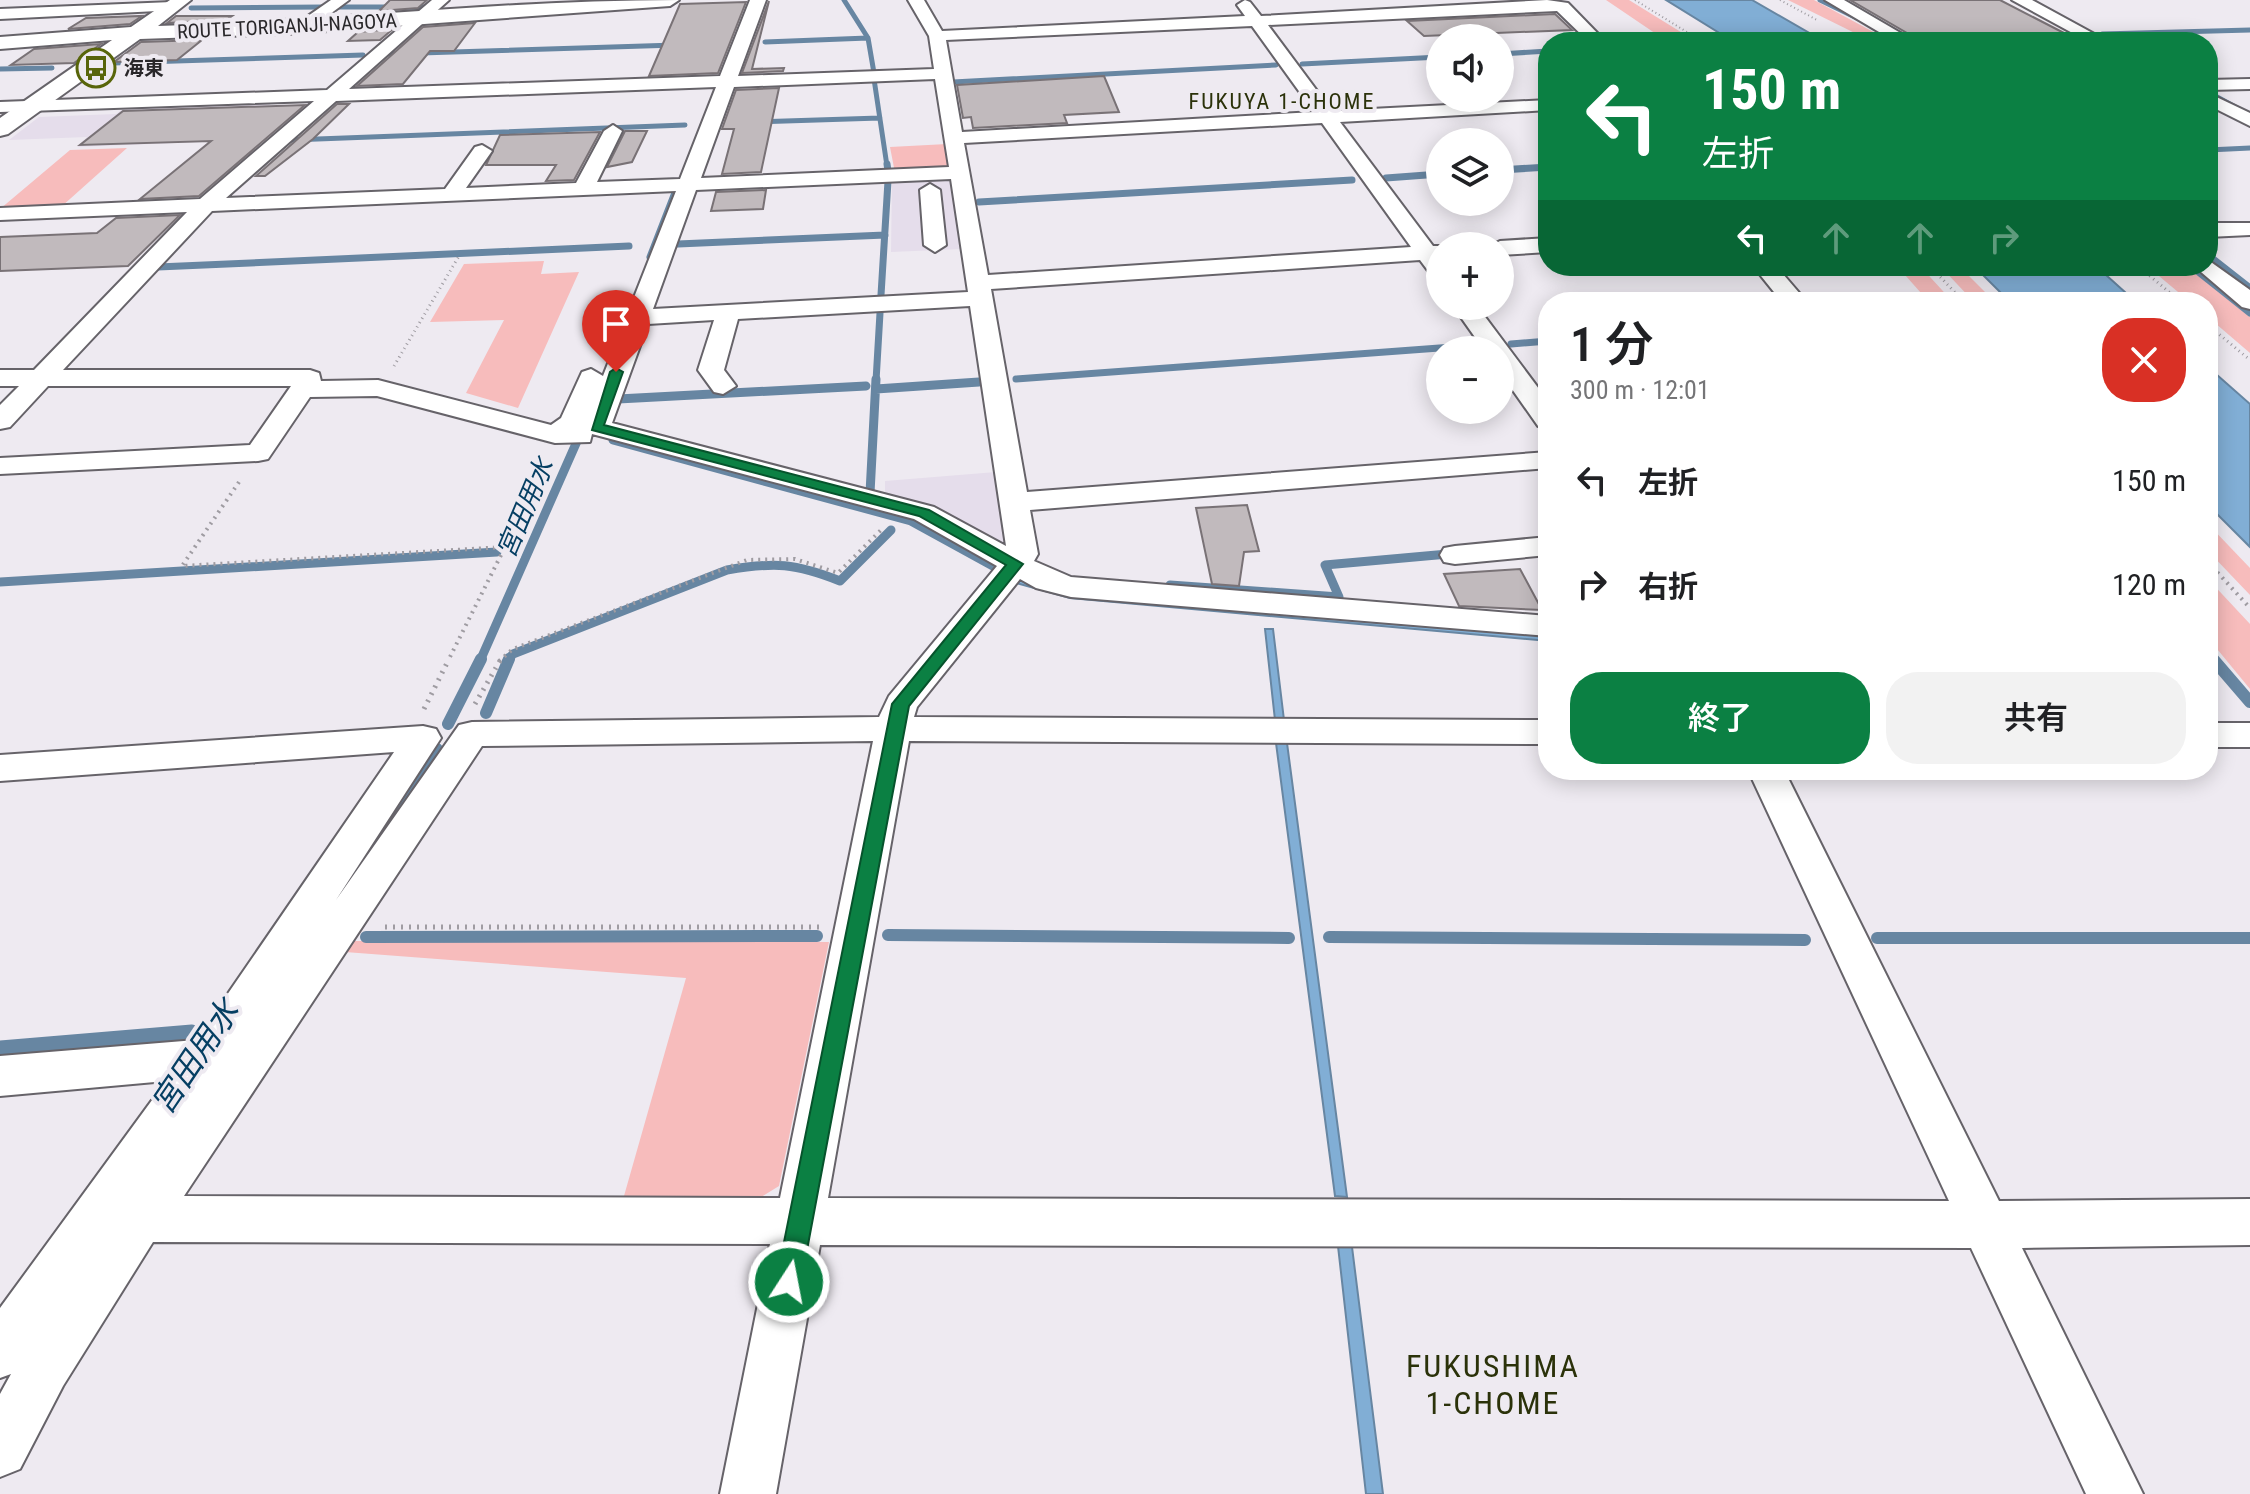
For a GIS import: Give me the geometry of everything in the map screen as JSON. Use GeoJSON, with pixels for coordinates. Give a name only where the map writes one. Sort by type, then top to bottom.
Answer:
{"type":"FeatureCollection","features":[{"type":"Feature","properties":{"kind":"main road","name":"ROUTE TORIGANJI-NAGOYA"},"geometry":{"type":"LineString","coordinates":[[0,43],[131,33],[301,28],[554,4],[670,0]]}},
{"type":"Feature","properties":{"kind":"main road"},"geometry":{"type":"LineString","coordinates":[[0,129],[131,33],[177,4]]}},
{"type":"Feature","properties":{"kind":"street"},"geometry":{"type":"LineString","coordinates":[[301,28],[341,0]]}},
{"type":"Feature","properties":{"kind":"street"},"geometry":{"type":"LineString","coordinates":[[0,421],[206,205],[441,0]]}},
{"type":"Feature","properties":{"kind":"street"},"geometry":{"type":"LineString","coordinates":[[0,378],[383,383],[589,437],[597,427],[625,318],[719,81],[746,0]]}},
{"type":"Feature","properties":{"kind":"street"},"geometry":{"type":"LineString","coordinates":[[719,81],[758,0]]}},
{"type":"Feature","properties":{"kind":"street"},"geometry":{"type":"LineString","coordinates":[[748,1494],[893,729],[901,704],[1023,554],[1017,502],[937,36],[916,0]]}},
{"type":"Feature","properties":{"kind":"street"},"geometry":{"type":"LineString","coordinates":[[1833,0],[1890,32]]}},
{"type":"Feature","properties":{"kind":"street"},"geometry":{"type":"LineString","coordinates":[[2020,0],[2082,32]]}},
{"type":"Feature","properties":{"kind":"street"},"geometry":{"type":"LineString","coordinates":[[937,36],[1250,7],[1559,3],[1588,32]]}},
{"type":"Feature","properties":{"kind":"street"},"geometry":{"type":"LineString","coordinates":[[0,14],[177,4]]}},
{"type":"Feature","properties":{"kind":"street"},"geometry":{"type":"LineString","coordinates":[[1250,7],[1327,117],[1426,246]]}},
{"type":"Feature","properties":{"kind":"street"},"geometry":{"type":"LineString","coordinates":[[0,107],[942,74]]}},
{"type":"Feature","properties":{"kind":"street"},"geometry":{"type":"LineString","coordinates":[[2218,85],[2250,84]]}},
{"type":"Feature","properties":{"kind":"street"},"geometry":{"type":"LineString","coordinates":[[2218,103],[2250,120]]}},
{"type":"Feature","properties":{"kind":"street"},"geometry":{"type":"LineString","coordinates":[[956,138],[1538,106]]}},
{"type":"Feature","properties":{"kind":"street"},"geometry":{"type":"LineString","coordinates":[[0,129],[38,128]]}},
{"type":"Feature","properties":{"kind":"street"},"geometry":{"type":"LineString","coordinates":[[583,189],[613,131]]}},
{"type":"Feature","properties":{"kind":"street"},"geometry":{"type":"LineString","coordinates":[[451,195],[482,151]]}},
{"type":"Feature","properties":{"kind":"street"},"geometry":{"type":"LineString","coordinates":[[0,214],[961,173]]}},
{"type":"Feature","properties":{"kind":"street"},"geometry":{"type":"LineString","coordinates":[[935,245],[931,200],[966,208]]}},
{"type":"Feature","properties":{"kind":"street"},"geometry":{"type":"LineString","coordinates":[[2218,230],[2250,229]]}},
{"type":"Feature","properties":{"kind":"street"},"geometry":{"type":"LineString","coordinates":[[1514,247],[1538,246]]}},
{"type":"Feature","properties":{"kind":"street"},"geometry":{"type":"LineString","coordinates":[[625,318],[1426,260]]}},
{"type":"Feature","properties":{"kind":"street"},"geometry":{"type":"LineString","coordinates":[[1773,276],[1786,292]]}},
{"type":"Feature","properties":{"kind":"street"},"geometry":{"type":"LineString","coordinates":[[2218,276],[2250,302]]}},
{"type":"Feature","properties":{"kind":"street"},"geometry":{"type":"LineString","coordinates":[[723,386],[711,370],[728,312]]}},
{"type":"Feature","properties":{"kind":"street"},"geometry":{"type":"LineString","coordinates":[[562,430],[597,363]]}},
{"type":"Feature","properties":{"kind":"street"},"geometry":{"type":"LineString","coordinates":[[1514,373],[1538,406]]}},
{"type":"Feature","properties":{"kind":"street"},"geometry":{"type":"LineString","coordinates":[[0,466],[258,453],[306,384]]}},
{"type":"Feature","properties":{"kind":"street"},"geometry":{"type":"LineString","coordinates":[[597,427],[924,513],[1047,581],[1071,587],[1538,625]]}},
{"type":"Feature","properties":{"kind":"street"},"geometry":{"type":"LineString","coordinates":[[1017,502],[1538,461]]}},
{"type":"Feature","properties":{"kind":"street"},"geometry":{"type":"LineString","coordinates":[[1455,555],[1538,547]]}},
{"type":"Feature","properties":{"kind":"street"},"geometry":{"type":"LineString","coordinates":[[0,768],[472,734],[893,729],[1538,732]]}},
{"type":"Feature","properties":{"kind":"street"},"geometry":{"type":"LineString","coordinates":[[0,1449],[44,1367],[140,1219],[472,734]]}},
{"type":"Feature","properties":{"kind":"street"},"geometry":{"type":"LineString","coordinates":[[2218,735],[2250,735]]}},
{"type":"Feature","properties":{"kind":"street"},"geometry":{"type":"LineString","coordinates":[[0,1352],[209,1058],[407,739]]}},
{"type":"Feature","properties":{"kind":"street"},"geometry":{"type":"LineString","coordinates":[[1771,780],[2115,1494]]}},
{"type":"Feature","properties":{"kind":"street"},"geometry":{"type":"LineString","coordinates":[[0,1076],[209,1058]]}},
{"type":"Feature","properties":{"kind":"street"},"geometry":{"type":"LineString","coordinates":[[140,1219],[1985,1225],[2250,1222]]}},
{"type":"Feature","properties":{"kind":"path"},"geometry":{"type":"LineString","coordinates":[[1635,0],[1687,32]]}},
{"type":"Feature","properties":{"kind":"path"},"geometry":{"type":"LineString","coordinates":[[383,383],[459,256]]}},
{"type":"Feature","properties":{"kind":"path"},"geometry":{"type":"LineString","coordinates":[[1939,276],[1955,292]]}},
{"type":"Feature","properties":{"kind":"path"},"geometry":{"type":"LineString","coordinates":[[2150,276],[2169,292]]}},
{"type":"Feature","properties":{"kind":"path"},"geometry":{"type":"LineString","coordinates":[[2218,333],[2250,360]]}},
{"type":"Feature","properties":{"kind":"path"},"geometry":{"type":"LineString","coordinates":[[258,453],[182,566],[505,547],[407,739]]}},
{"type":"Feature","properties":{"kind":"path"},"geometry":{"type":"LineString","coordinates":[[472,734],[466,721],[497,662],[513,649],[713,570],[747,560],[795,559],[838,573],[887,523]]}},
{"type":"Feature","properties":{"kind":"path"},"geometry":{"type":"LineString","coordinates":[[2218,573],[2250,608]]}},
{"type":"Feature","properties":{"kind":"path"},"geometry":{"type":"LineString","coordinates":[[340,926],[856,927]]}},
{"type":"Feature","properties":{"kind":"shaded area"},"geometry":{"type":"Polygon","coordinates":[[[1606,0],[1629,0],[1681,32],[1653,32],[1606,0]]]}},
{"type":"Feature","properties":{"kind":"shaded area"},"geometry":{"type":"Polygon","coordinates":[[[1788,0],[1814,0],[1873,32],[1853,32],[1788,0]]]}},
{"type":"Feature","properties":{"kind":"shaded area"},"geometry":{"type":"Polygon","coordinates":[[[277,99],[224,141],[77,147],[87,137],[9,140],[39,117],[116,114],[128,105],[277,99]]]}},
{"type":"Feature","properties":{"kind":"shaded area"},"geometry":{"type":"Polygon","coordinates":[[[947,144],[950,168],[895,173],[890,147],[947,144]]]}},
{"type":"Feature","properties":{"kind":"shaded area"},"geometry":{"type":"Polygon","coordinates":[[[127,148],[61,207],[0,209],[70,150],[127,148]]]}},
{"type":"Feature","properties":{"kind":"shaded area"},"geometry":{"type":"Polygon","coordinates":[[[892,179],[953,179],[962,249],[891,252],[892,179]]]}},
{"type":"Feature","properties":{"kind":"shaded area"},"geometry":{"type":"Polygon","coordinates":[[[544,261],[541,274],[579,272],[518,408],[466,393],[504,320],[430,322],[464,264],[544,261]]]}},
{"type":"Feature","properties":{"kind":"shaded area"},"geometry":{"type":"Polygon","coordinates":[[[1906,276],[1929,276],[1944,292],[1920,292],[1906,276]]]}},
{"type":"Feature","properties":{"kind":"shaded area"},"geometry":{"type":"Polygon","coordinates":[[[1949,276],[1969,276],[1985,292],[1965,292],[1949,276]]]}},
{"type":"Feature","properties":{"kind":"shaded area"},"geometry":{"type":"Polygon","coordinates":[[[2159,276],[2199,276],[2250,317],[2250,353],[2218,326],[2218,292],[2178,292],[2159,276]]]}},
{"type":"Feature","properties":{"kind":"shaded area"},"geometry":{"type":"Polygon","coordinates":[[[996,472],[1009,548],[885,497],[885,481],[996,472]]]}},
{"type":"Feature","properties":{"kind":"shaded area"},"geometry":{"type":"Polygon","coordinates":[[[2218,534],[2250,568],[2250,595],[2218,561],[2218,534]]]}},
{"type":"Feature","properties":{"kind":"shaded area"},"geometry":{"type":"Polygon","coordinates":[[[2218,590],[2250,624],[2250,689],[2218,650],[2218,590]]]}},
{"type":"Feature","properties":{"kind":"shaded area"},"geometry":{"type":"Polygon","coordinates":[[[352,941],[829,942],[779,1186],[761,1197],[624,1196],[686,978],[345,952],[352,941]]]}},
{"type":"Feature","properties":{"kind":"water"},"geometry":{"type":"Polygon","coordinates":[[[1666,0],[1752,0],[1808,32],[1718,32],[1666,0]]]}},
{"type":"Feature","properties":{"kind":"water"},"geometry":{"type":"Polygon","coordinates":[[[1984,276],[2107,276],[2125,292],[2000,292],[1984,276]]]}},
{"type":"Feature","properties":{"kind":"water"},"geometry":{"type":"Polygon","coordinates":[[[2218,376],[2250,404],[2250,547],[2218,515],[2218,376]]]}},
{"type":"Feature","properties":{"kind":"water"},"geometry":{"type":"Polygon","coordinates":[[[1021,577],[1538,632],[1538,640],[1070,598],[1016,583],[1021,577]]]}},
{"type":"Feature","properties":{"kind":"water"},"geometry":{"type":"Polygon","coordinates":[[[1265,629],[1273,629],[1284,720],[1275,720],[1265,629]]]}},
{"type":"Feature","properties":{"kind":"water"},"geometry":{"type":"Polygon","coordinates":[[[1276,743],[1287,743],[1347,1197],[1335,1196],[1276,743]]]}},
{"type":"Feature","properties":{"kind":"water"},"geometry":{"type":"Polygon","coordinates":[[[1338,1246],[1352,1247],[1383,1494],[1366,1494],[1338,1246]]]}},
{"type":"Feature","properties":{"kind":"building"},"geometry":{"type":"Polygon","coordinates":[[[390,0],[427,0],[418,8],[379,11],[390,0]]]}},
{"type":"Feature","properties":{"kind":"building"},"geometry":{"type":"Polygon","coordinates":[[[1850,0],[2000,0],[2062,32],[1905,32],[1850,0]]]}},
{"type":"Feature","properties":{"kind":"building"},"geometry":{"type":"Polygon","coordinates":[[[769,1],[752,69],[784,68],[783,71],[742,73],[769,1]]]}},
{"type":"Feature","properties":{"kind":"building"},"geometry":{"type":"Polygon","coordinates":[[[746,2],[718,73],[649,76],[680,4],[746,2]]]}},
{"type":"Feature","properties":{"kind":"building"},"geometry":{"type":"Polygon","coordinates":[[[1555,14],[1572,30],[1514,32],[1514,24],[1426,24],[1424,36],[1407,21],[1555,14]]]}},
{"type":"Feature","properties":{"kind":"building"},"geometry":{"type":"Polygon","coordinates":[[[142,16],[130,24],[68,29],[86,18],[142,16]]]}},
{"type":"Feature","properties":{"kind":"building"},"geometry":{"type":"Polygon","coordinates":[[[176,16],[232,16],[226,20],[167,23],[176,16]]]}},
{"type":"Feature","properties":{"kind":"building"},"geometry":{"type":"Polygon","coordinates":[[[475,23],[454,51],[430,51],[403,84],[357,86],[423,27],[475,23]]]}},
{"type":"Feature","properties":{"kind":"building"},"geometry":{"type":"Polygon","coordinates":[[[393,29],[380,40],[348,41],[358,32],[393,29]]]}},
{"type":"Feature","properties":{"kind":"building"},"geometry":{"type":"Polygon","coordinates":[[[202,40],[177,60],[114,62],[141,42],[202,40]]]}},
{"type":"Feature","properties":{"kind":"building"},"geometry":{"type":"Polygon","coordinates":[[[101,44],[74,63],[11,65],[34,49],[101,44]]]}},
{"type":"Feature","properties":{"kind":"building"},"geometry":{"type":"Polygon","coordinates":[[[1104,76],[1119,112],[1064,115],[1067,123],[973,128],[971,117],[963,118],[957,85],[1104,76]]]}},
{"type":"Feature","properties":{"kind":"building"},"geometry":{"type":"Polygon","coordinates":[[[779,88],[761,172],[722,174],[734,129],[722,129],[736,90],[779,88]]]}},
{"type":"Feature","properties":{"kind":"building"},"geometry":{"type":"Polygon","coordinates":[[[337,104],[349,104],[313,139],[265,176],[256,176],[337,104]]]}},
{"type":"Feature","properties":{"kind":"building"},"geometry":{"type":"Polygon","coordinates":[[[305,105],[199,196],[140,199],[211,141],[80,145],[123,111],[305,105]]]}},
{"type":"Feature","properties":{"kind":"building"},"geometry":{"type":"Polygon","coordinates":[[[625,131],[647,131],[632,162],[607,167],[625,131]]]}},
{"type":"Feature","properties":{"kind":"building"},"geometry":{"type":"Polygon","coordinates":[[[600,132],[574,180],[546,181],[556,165],[486,165],[500,135],[600,132]]]}},
{"type":"Feature","properties":{"kind":"building"},"geometry":{"type":"Polygon","coordinates":[[[766,190],[763,209],[711,211],[716,192],[766,190]]]}},
{"type":"Feature","properties":{"kind":"building"},"geometry":{"type":"Polygon","coordinates":[[[180,215],[128,266],[0,271],[0,237],[97,233],[116,218],[180,215]]]}},
{"type":"Feature","properties":{"kind":"building"},"geometry":{"type":"Polygon","coordinates":[[[1247,505],[1259,551],[1244,552],[1239,586],[1212,584],[1196,508],[1247,505]]]}},
{"type":"Feature","properties":{"kind":"building"},"geometry":{"type":"Polygon","coordinates":[[[1520,569],[1538,603],[1538,610],[1459,606],[1444,574],[1520,569]]]}},
{"type":"Feature","properties":{"kind":"waterway"},"geometry":{"type":"LineString","coordinates":[[335,7],[426,7],[434,0]]}},
{"type":"Feature","properties":{"kind":"waterway"},"geometry":{"type":"LineString","coordinates":[[844,0],[868,38]]}},
{"type":"Feature","properties":{"kind":"waterway"},"geometry":{"type":"LineString","coordinates":[[1820,0],[1859,19]]}},
{"type":"Feature","properties":{"kind":"waterway"},"geometry":{"type":"LineString","coordinates":[[191,8],[324,7]]}},
{"type":"Feature","properties":{"kind":"waterway"},"geometry":{"type":"LineString","coordinates":[[2176,32],[2250,30]]}},
{"type":"Feature","properties":{"kind":"waterway"},"geometry":{"type":"LineString","coordinates":[[765,42],[868,38]]}},
{"type":"Feature","properties":{"kind":"waterway"},"geometry":{"type":"LineString","coordinates":[[868,38],[874,73]]}},
{"type":"Feature","properties":{"kind":"waterway"},"geometry":{"type":"LineString","coordinates":[[388,54],[676,45]]}},
{"type":"Feature","properties":{"kind":"waterway"},"geometry":{"type":"LineString","coordinates":[[1514,53],[1538,52]]}},
{"type":"Feature","properties":{"kind":"waterway"},"geometry":{"type":"LineString","coordinates":[[113,63],[363,55]]}},
{"type":"Feature","properties":{"kind":"waterway"},"geometry":{"type":"LineString","coordinates":[[1302,64],[1426,58]]}},
{"type":"Feature","properties":{"kind":"waterway"},"geometry":{"type":"LineString","coordinates":[[953,82],[1276,65]]}},
{"type":"Feature","properties":{"kind":"waterway"},"geometry":{"type":"LineString","coordinates":[[0,69],[52,68]]}},
{"type":"Feature","properties":{"kind":"waterway"},"geometry":{"type":"LineString","coordinates":[[874,79],[880,118]]}},
{"type":"Feature","properties":{"kind":"waterway"},"geometry":{"type":"LineString","coordinates":[[2218,97],[2250,115]]}},
{"type":"Feature","properties":{"kind":"waterway"},"geometry":{"type":"LineString","coordinates":[[757,122],[880,118]]}},
{"type":"Feature","properties":{"kind":"waterway"},"geometry":{"type":"LineString","coordinates":[[880,118],[887,166]]}},
{"type":"Feature","properties":{"kind":"waterway"},"geometry":{"type":"LineString","coordinates":[[291,140],[685,125]]}},
{"type":"Feature","properties":{"kind":"waterway"},"geometry":{"type":"LineString","coordinates":[[2218,150],[2250,148]]}},
{"type":"Feature","properties":{"kind":"waterway"},"geometry":{"type":"LineString","coordinates":[[887,164],[888,171]]}},
{"type":"Feature","properties":{"kind":"waterway"},"geometry":{"type":"LineString","coordinates":[[1514,169],[1538,168]]}},
{"type":"Feature","properties":{"kind":"waterway"},"geometry":{"type":"LineString","coordinates":[[1386,178],[1426,175]]}},
{"type":"Feature","properties":{"kind":"waterway"},"geometry":{"type":"LineString","coordinates":[[979,202],[1352,180]]}},
{"type":"Feature","properties":{"kind":"waterway"},"geometry":{"type":"LineString","coordinates":[[885,235],[888,181]]}},
{"type":"Feature","properties":{"kind":"waterway"},"geometry":{"type":"LineString","coordinates":[[650,257],[676,190]]}},
{"type":"Feature","properties":{"kind":"waterway"},"geometry":{"type":"LineString","coordinates":[[678,244],[885,235]]}},
{"type":"Feature","properties":{"kind":"waterway"},"geometry":{"type":"LineString","coordinates":[[881,295],[885,235]]}},
{"type":"Feature","properties":{"kind":"waterway"},"geometry":{"type":"LineString","coordinates":[[158,267],[629,246]]}},
{"type":"Feature","properties":{"kind":"waterway"},"geometry":{"type":"LineString","coordinates":[[2218,263],[2250,288]]}},
{"type":"Feature","properties":{"kind":"waterway"},"geometry":{"type":"LineString","coordinates":[[2204,276],[2250,313]]}},
{"type":"Feature","properties":{"kind":"waterway"},"geometry":{"type":"LineString","coordinates":[[876,381],[880,313]]}},
{"type":"Feature","properties":{"kind":"waterway"},"geometry":{"type":"LineString","coordinates":[[1514,344],[1538,342]]}},
{"type":"Feature","properties":{"kind":"waterway"},"geometry":{"type":"LineString","coordinates":[[1016,379],[1426,349]]}},
{"type":"Feature","properties":{"kind":"waterway"},"geometry":{"type":"LineString","coordinates":[[870,493],[876,379]]}},
{"type":"Feature","properties":{"kind":"waterway"},"geometry":{"type":"LineString","coordinates":[[876,389],[979,382]]}},
{"type":"Feature","properties":{"kind":"waterway"},"geometry":{"type":"LineString","coordinates":[[618,399],[866,386]]}},
{"type":"Feature","properties":{"kind":"waterway","name":"宮田用水"},"geometry":{"type":"LineString","coordinates":[[480,661],[578,439]]}},
{"type":"Feature","properties":{"kind":"waterway"},"geometry":{"type":"LineString","coordinates":[[613,440],[911,521],[993,566]]}},
{"type":"Feature","properties":{"kind":"waterway"},"geometry":{"type":"LineString","coordinates":[[507,661],[513,654],[727,570],[785,566],[840,581],[891,530]]}},
{"type":"Feature","properties":{"kind":"waterway"},"geometry":{"type":"LineString","coordinates":[[0,582],[497,552]]}},
{"type":"Feature","properties":{"kind":"waterway"},"geometry":{"type":"LineString","coordinates":[[1170,585],[1339,597],[1325,565],[1448,554]]}},
{"type":"Feature","properties":{"kind":"waterway"},"geometry":{"type":"LineString","coordinates":[[486,713],[509,659]]}},
{"type":"Feature","properties":{"kind":"waterway","name":"宮田用水"},"geometry":{"type":"LineString","coordinates":[[448,724],[480,661]]}},
{"type":"Feature","properties":{"kind":"waterway"},"geometry":{"type":"LineString","coordinates":[[2218,665],[2250,702]]}},
{"type":"Feature","properties":{"kind":"waterway","name":"宮田用水"},"geometry":{"type":"LineString","coordinates":[[343,890],[437,749]]}},
{"type":"Feature","properties":{"kind":"waterway"},"geometry":{"type":"LineString","coordinates":[[888,935],[1289,938]]}},
{"type":"Feature","properties":{"kind":"waterway"},"geometry":{"type":"LineString","coordinates":[[366,937],[817,936]]}},
{"type":"Feature","properties":{"kind":"waterway"},"geometry":{"type":"LineString","coordinates":[[1329,937],[1805,940]]}},
{"type":"Feature","properties":{"kind":"waterway"},"geometry":{"type":"LineString","coordinates":[[1877,938],[2250,938]]}},
{"type":"Feature","properties":{"kind":"waterway"},"geometry":{"type":"LineString","coordinates":[[0,1048],[192,1032]]}},
{"type":"Feature","properties":{"kind":"place","name":"海東"},"geometry":{"type":"Point","coordinates":[96,68]}},
{"type":"Feature","properties":{"kind":"district","name":"FUKUYA 1-CHOME"},"geometry":{"type":"Point","coordinates":[1282,101]}},
{"type":"Feature","properties":{"kind":"district","name":"FUKUSHIMA 1-CHOME"},"geometry":{"type":"Point","coordinates":[1493,1384]}},
{"type":"Feature","properties":{"kind":"route"},"geometry":{"type":"LineString","coordinates":[[616,372],[597,427],[924,513],[1015,564],[901,704],[893,729],[789,1282]]}}]}
